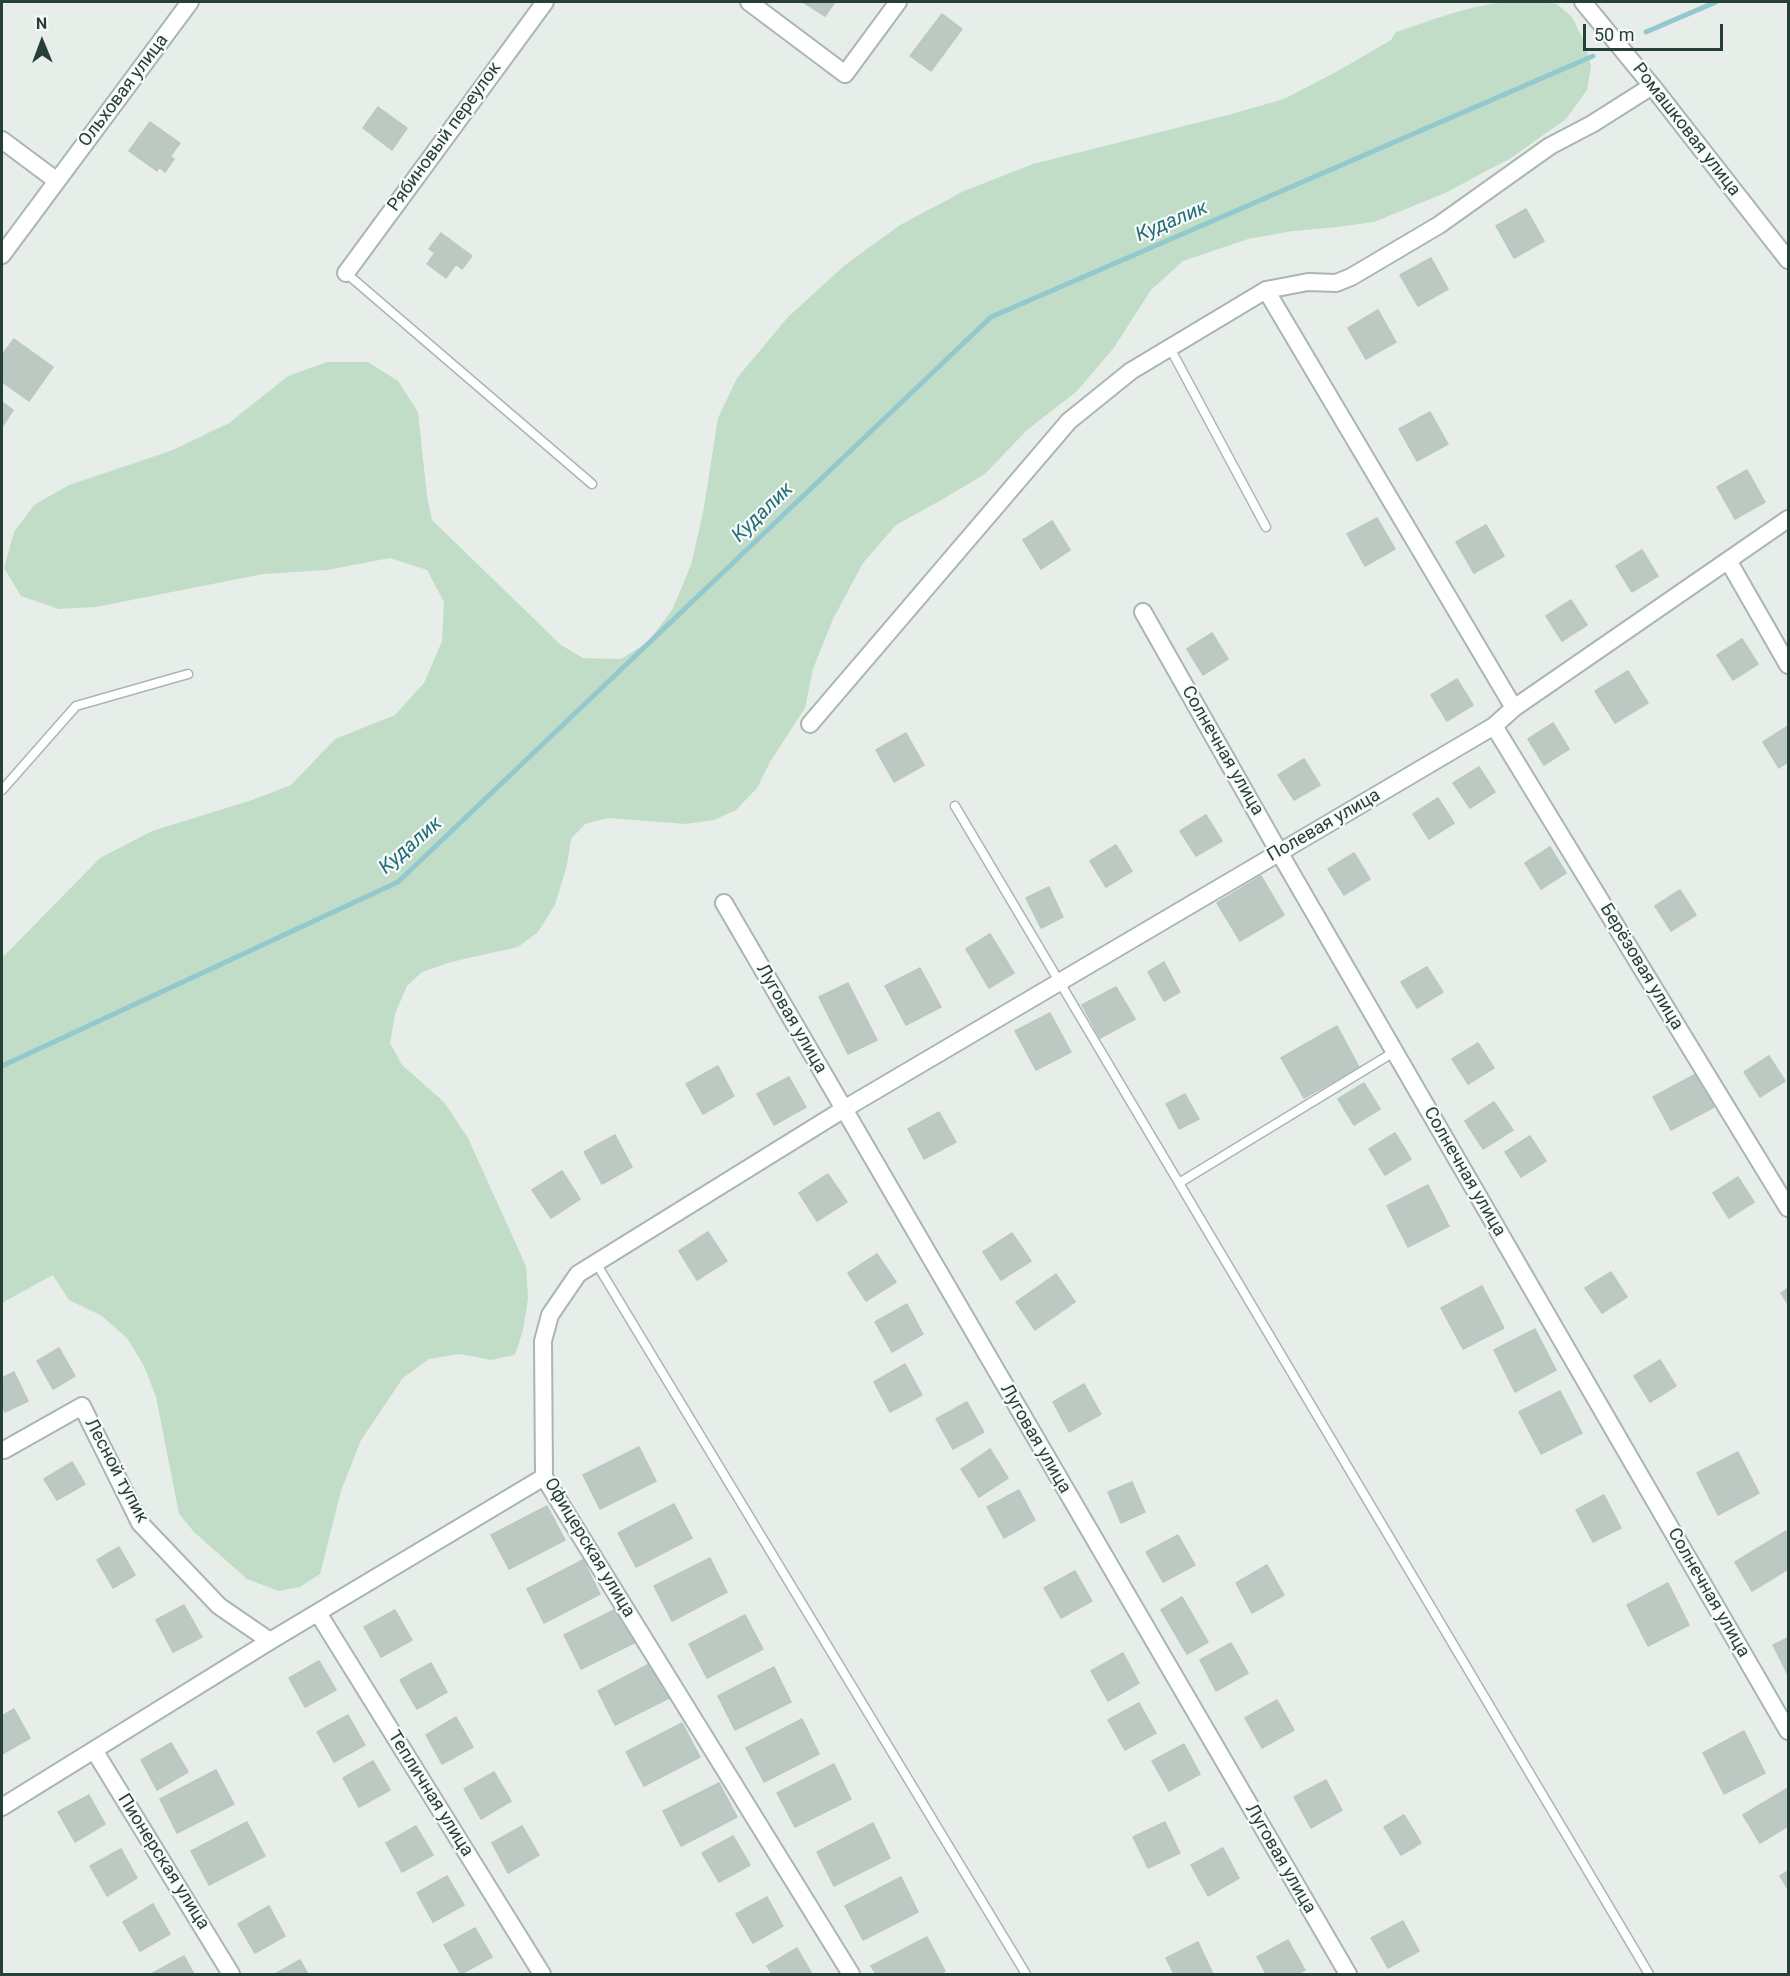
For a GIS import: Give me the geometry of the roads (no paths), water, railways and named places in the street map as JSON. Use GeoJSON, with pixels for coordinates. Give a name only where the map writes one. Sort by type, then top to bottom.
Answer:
{"type":"FeatureCollection","features":[{"type":"Feature","properties":{"kind":"street","name":"Ольховая улица"},"geometry":{"type":"LineString","coordinates":[[2,255],[190,2]]}},
{"type":"Feature","properties":{"kind":"street","name":"Рябиновый переулок"},"geometry":{"type":"LineString","coordinates":[[346,273],[545,2]]}},
{"type":"Feature","properties":{"kind":"street"},"geometry":{"type":"LineString","coordinates":[[749,2],[845,74],[898,2]]}},
{"type":"Feature","properties":{"kind":"street","name":"Ромашковая улица"},"geometry":{"type":"LineString","coordinates":[[1583,2],[1788,260]]}},
{"type":"Feature","properties":{"kind":"street"},"geometry":{"type":"LineString","coordinates":[[810,724],[1069,421],[1131,371],[1266,290],[1308,282],[1336,283],[1352,277],[1439,225],[1550,146],[1592,124],[1652,86]]}},
{"type":"Feature","properties":{"kind":"street"},"geometry":{"type":"LineString","coordinates":[[2,140],[57,181]]}},
{"type":"Feature","properties":{"kind":"street"},"geometry":{"type":"LineString","coordinates":[[1266,290],[1514,708]]}},
{"type":"Feature","properties":{"kind":"street","name":"Полевая улица"},"geometry":{"type":"LineString","coordinates":[[844,1109],[1494,726],[1514,708],[1729,562],[1788,519]]}},
{"type":"Feature","properties":{"kind":"street"},"geometry":{"type":"LineString","coordinates":[[1729,562],[1788,665]]}},
{"type":"Feature","properties":{"kind":"street","name":"Солнечная улица"},"geometry":{"type":"LineString","coordinates":[[1143,612],[1394,1052],[1788,1731]]}},
{"type":"Feature","properties":{"kind":"street","name":"Берёзовая улица"},"geometry":{"type":"LineString","coordinates":[[1494,726],[1788,1208]]}},
{"type":"Feature","properties":{"kind":"street","name":"Луговая улица"},"geometry":{"type":"LineString","coordinates":[[724,903],[1348,1974]]}},
{"type":"Feature","properties":{"kind":"street","name":"Офицерская улица"},"geometry":{"type":"LineString","coordinates":[[844,1109],[578,1274],[550,1315],[543,1341],[544,1477],[852,1974]]}},
{"type":"Feature","properties":{"kind":"street","name":"Лесной тупик"},"geometry":{"type":"LineString","coordinates":[[4,1450],[82,1406],[140,1523],[219,1606],[270,1641]]}},
{"type":"Feature","properties":{"kind":"street"},"geometry":{"type":"LineString","coordinates":[[2,1807],[270,1641],[544,1477]]}},
{"type":"Feature","properties":{"kind":"street","name":"Тепличная улица"},"geometry":{"type":"LineString","coordinates":[[318,1613],[542,1974]]}},
{"type":"Feature","properties":{"kind":"street","name":"Пионерская улица"},"geometry":{"type":"LineString","coordinates":[[94,1750],[231,1974]]}},
{"type":"Feature","properties":{"kind":"lane"},"geometry":{"type":"LineString","coordinates":[[346,273],[592,484]]}},
{"type":"Feature","properties":{"kind":"lane"},"geometry":{"type":"LineString","coordinates":[[1170,348],[1266,526]]}},
{"type":"Feature","properties":{"kind":"lane"},"geometry":{"type":"LineString","coordinates":[[2,790],[76,706],[188,674]]}},
{"type":"Feature","properties":{"kind":"lane"},"geometry":{"type":"LineString","coordinates":[[955,806],[1649,1974]]}},
{"type":"Feature","properties":{"kind":"lane"},"geometry":{"type":"LineString","coordinates":[[1179,1183],[1394,1052]]}},
{"type":"Feature","properties":{"kind":"lane"},"geometry":{"type":"LineString","coordinates":[[596,1263],[1026,1974]]}},
{"type":"Feature","properties":{"kind":"waterway","name":"Кудалик"},"geometry":{"type":"LineString","coordinates":[[1646,32],[1716,2]]}},
{"type":"Feature","properties":{"kind":"waterway","name":"Кудалик"},"geometry":{"type":"LineString","coordinates":[[2,1066],[398,882],[991,317],[1593,56]]}}]}
